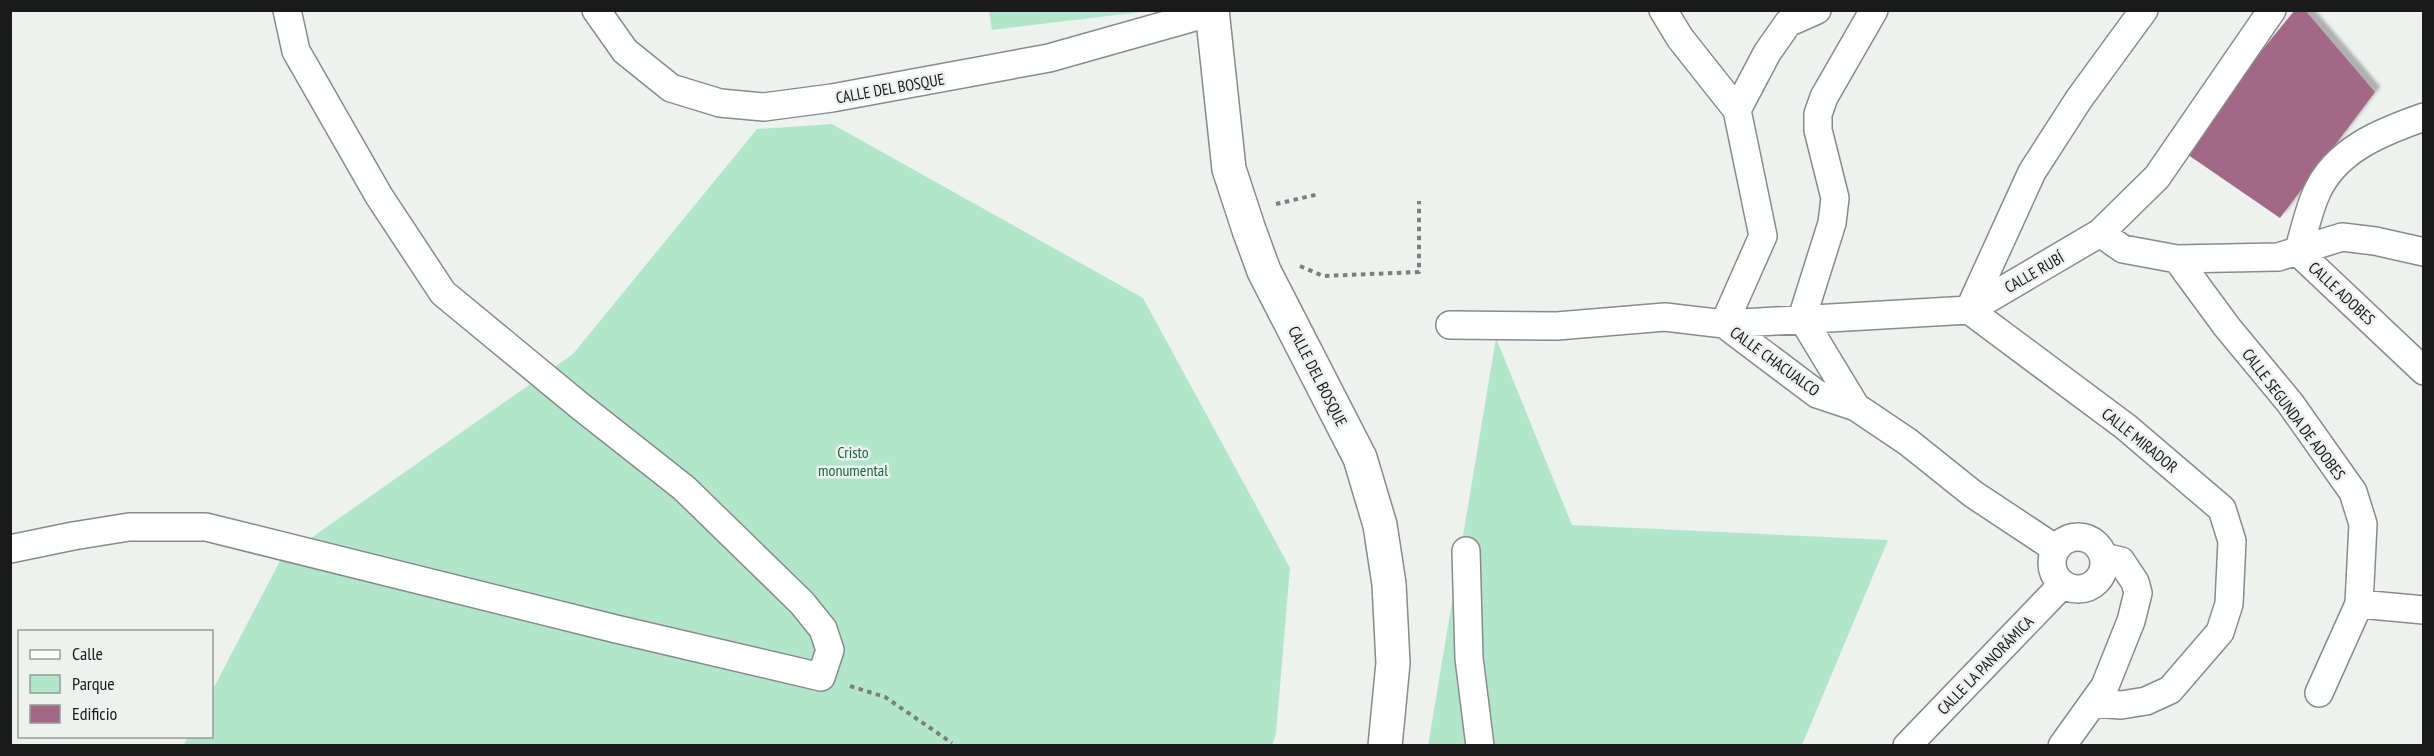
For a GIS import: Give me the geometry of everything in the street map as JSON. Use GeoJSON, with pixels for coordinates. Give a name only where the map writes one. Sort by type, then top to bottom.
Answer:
{"type":"FeatureCollection","features":[{"type":"Feature","properties":{"kind":"street"},"geometry":{"type":"LineString","coordinates":[[10,549],[129,527],[206,528],[659,640],[821,677],[830,650],[823,629],[802,603],[684,488],[443,293],[379,196],[296,51],[287,10]]}},
{"type":"Feature","properties":{"kind":"street","name":"CALLE DEL BOSQUE"},"geometry":{"type":"LineString","coordinates":[[596,10],[625,51],[670,88],[720,103],[764,107],[844,96],[1049,58],[1212,11],[1230,169],[1264,271],[1360,458],[1380,525],[1389,584],[1393,663],[1385,746]]}},
{"type":"Feature","properties":{"kind":"street","name":"CALLE CHACUALCO"},"geometry":{"type":"LineString","coordinates":[[1663,10],[1680,38],[1737,110],[1763,236],[1724,324],[1817,394],[1856,407],[1908,442],[1973,494],[2056,549]]}},
{"type":"Feature","properties":{"kind":"street"},"geometry":{"type":"LineString","coordinates":[[1737,110],[1767,53],[1788,23],[1817,10]]}},
{"type":"Feature","properties":{"kind":"street"},"geometry":{"type":"LineString","coordinates":[[1856,407],[1802,318],[1832,223],[1835,198],[1818,130],[1818,114],[1824,97],[1874,10]]}},
{"type":"Feature","properties":{"kind":"street"},"geometry":{"type":"LineString","coordinates":[[1450,325],[1557,326],[1665,317],[1724,324],[1969,310],[2032,172],[2079,99],[2144,10]]}},
{"type":"Feature","properties":{"kind":"street"},"geometry":{"type":"LineString","coordinates":[[2272,10],[2157,177],[2100,233],[2123,249],[2177,259],[2278,257],[2342,237],[2375,241],[2424,252]]}},
{"type":"Feature","properties":{"kind":"street","name":"CALLE ADOBES"},"geometry":{"type":"LineString","coordinates":[[2424,117],[2381,132],[2335,163],[2317,193],[2298,252],[2424,371]]}},
{"type":"Feature","properties":{"kind":"street","name":"CALLE RUBÍ"},"geometry":{"type":"LineString","coordinates":[[1969,310],[2100,233]]}},
{"type":"Feature","properties":{"kind":"street","name":"CALLE SEGUNDA DE ADOBES"},"geometry":{"type":"LineString","coordinates":[[2177,259],[2227,327],[2290,403],[2353,492],[2363,524],[2359,604]]}},
{"type":"Feature","properties":{"kind":"street","name":"CALLE MIRADOR"},"geometry":{"type":"LineString","coordinates":[[1969,310],[2126,427],[2222,509],[2232,541],[2229,604],[2220,632],[2169,690],[2146,701],[2121,705],[2093,702]]}},
{"type":"Feature","properties":{"kind":"street"},"geometry":{"type":"LineString","coordinates":[[2079,537],[2099,546],[2104,557],[2104,568],[2099,578],[2092,585],[2082,588],[2072,588],[2063,584],[2056,576],[2053,567],[2056,549],[2062,542],[2079,537]]}},
{"type":"Feature","properties":{"kind":"street"},"geometry":{"type":"LineString","coordinates":[[1466,551],[1469,658],[1480,746]]}},
{"type":"Feature","properties":{"kind":"street"},"geometry":{"type":"LineString","coordinates":[[2062,746],[2105,686],[2118,656],[2138,593],[2136,582],[2121,561],[2104,557]]}},
{"type":"Feature","properties":{"kind":"street","name":"CALLE LA PANORÁMICA"},"geometry":{"type":"LineString","coordinates":[[1907,746],[2063,584]]}},
{"type":"Feature","properties":{"kind":"street"},"geometry":{"type":"LineString","coordinates":[[2319,693],[2359,604],[2424,610]]}},
{"type":"Feature","properties":{"kind":"path"},"geometry":{"type":"LineString","coordinates":[[1280,214],[1276,204],[1319,194]]}},
{"type":"Feature","properties":{"kind":"path"},"geometry":{"type":"LineString","coordinates":[[1264,271],[1301,266],[1323,276],[1419,272],[1419,201]]}},
{"type":"Feature","properties":{"kind":"path"},"geometry":{"type":"LineString","coordinates":[[1297,255],[1301,266]]}},
{"type":"Feature","properties":{"kind":"path"},"geometry":{"type":"LineString","coordinates":[[821,677],[885,697],[952,743]]}},
{"type":"Feature","properties":{"kind":"green space"},"geometry":{"type":"Polygon","coordinates":[[[989,10],[1150,11],[992,30],[989,10]]]}},
{"type":"Feature","properties":{"kind":"green space","name":"Cristo monumental"},"geometry":{"type":"Polygon","coordinates":[[[832,124],[1143,298],[1290,568],[1276,734],[1272,745],[183,746],[187,738],[213,738],[213,689],[281,559],[573,354],[757,129],[832,124]]]}},
{"type":"Feature","properties":{"kind":"green space"},"geometry":{"type":"Polygon","coordinates":[[[1496,338],[1572,525],[1888,540],[1802,745],[1428,746],[1496,338]]]}},
{"type":"Feature","properties":{"kind":"building"},"geometry":{"type":"Polygon","coordinates":[[[2295,10],[2305,10],[2375,92],[2280,218],[2181,150],[2295,10]]]}}]}
